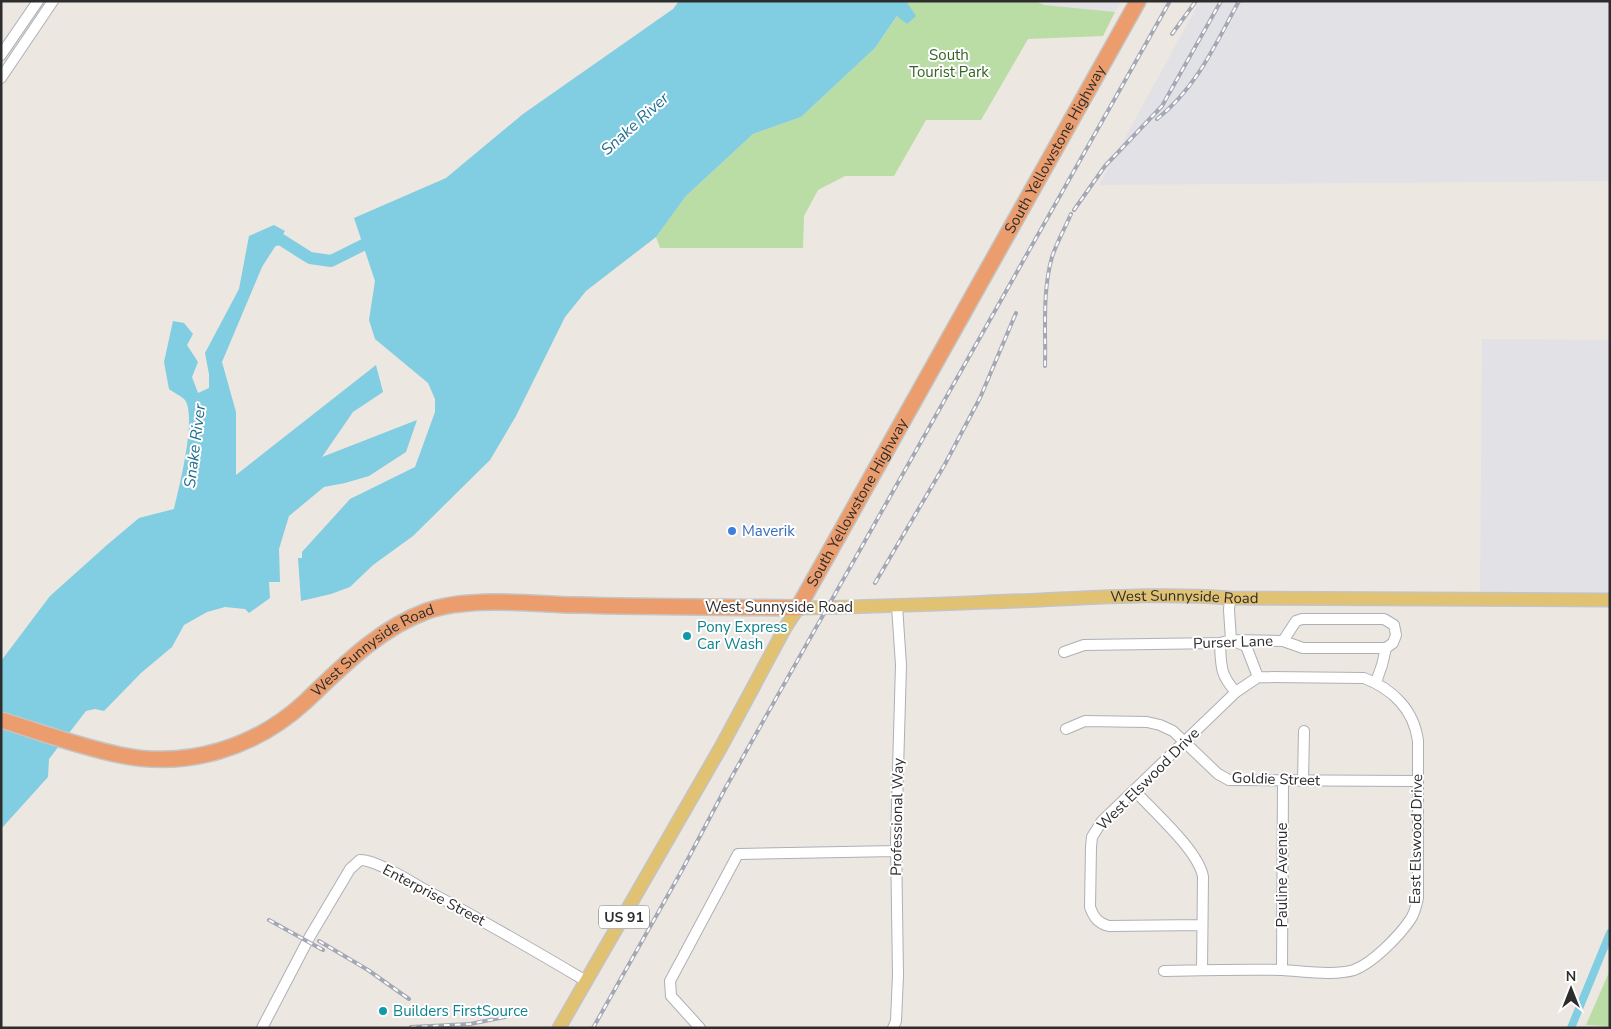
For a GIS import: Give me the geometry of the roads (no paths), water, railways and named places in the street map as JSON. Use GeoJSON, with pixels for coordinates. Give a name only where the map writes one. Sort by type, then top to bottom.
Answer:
{"type":"FeatureCollection","features":[{"type":"Feature","properties":{"kind":"highway","name":"South Yellowstone Highway"},"geometry":{"type":"LineString","coordinates":[[798,608],[1138,1]]}},
{"type":"Feature","properties":{"kind":"highway","name":"West Sunnyside Road"},"geometry":{"type":"LineString","coordinates":[[1,720],[99,750],[140,758],[182,759],[211,754],[242,744],[270,730],[290,715],[350,659],[374,640],[427,612],[443,607],[507,603],[677,608],[798,608]]}},
{"type":"Feature","properties":{"kind":"main road","name":"West Sunnyside Road"},"geometry":{"type":"LineString","coordinates":[[798,608],[897,606],[1104,597],[1204,596],[1230,598],[1610,600]]}},
{"type":"Feature","properties":{"kind":"main road","name":"South Yellowstone Highway"},"geometry":{"type":"LineString","coordinates":[[559,1028],[721,747],[785,628],[798,608]]}},
{"type":"Feature","properties":{"kind":"street"},"geometry":{"type":"LineString","coordinates":[[1,55],[38,1]]}},
{"type":"Feature","properties":{"kind":"street"},"geometry":{"type":"LineString","coordinates":[[1,78],[53,1]]}},
{"type":"Feature","properties":{"kind":"street"},"geometry":{"type":"LineString","coordinates":[[1220,643],[1221,665],[1226,681],[1236,692],[1258,677],[1246,646],[1231,640],[1230,598]]}},
{"type":"Feature","properties":{"kind":"street","name":"Professional Way"},"geometry":{"type":"LineString","coordinates":[[893,1028],[896,1021],[898,975],[896,851],[901,664],[897,606]]}},
{"type":"Feature","properties":{"kind":"street","name":"Purser Lane"},"geometry":{"type":"LineString","coordinates":[[1064,652],[1084,645],[1220,643],[1231,640],[1283,641],[1296,621],[1302,619],[1384,620],[1394,625],[1396,632],[1393,643],[1386,648]]}},
{"type":"Feature","properties":{"kind":"street"},"geometry":{"type":"LineString","coordinates":[[1283,641],[1304,648],[1386,648],[1376,682]]}},
{"type":"Feature","properties":{"kind":"street","name":"East Elswood Drive"},"geometry":{"type":"LineString","coordinates":[[1164,971],[1282,970],[1343,972],[1354,970],[1365,965],[1381,952],[1410,920],[1415,911],[1418,898],[1418,741],[1412,717],[1396,696],[1376,682],[1364,678],[1258,677]]}},
{"type":"Feature","properties":{"kind":"street","name":"West Elswood Drive"},"geometry":{"type":"LineString","coordinates":[[1202,925],[1109,926],[1100,924],[1093,916],[1090,907],[1092,837],[1102,821],[1236,692]]}},
{"type":"Feature","properties":{"kind":"street","name":"Goldie Street"},"geometry":{"type":"LineString","coordinates":[[1066,728],[1085,721],[1147,722],[1160,725],[1173,731],[1218,774],[1229,780],[1417,781]]}},
{"type":"Feature","properties":{"kind":"street"},"geometry":{"type":"LineString","coordinates":[[1304,731],[1304,781]]}},
{"type":"Feature","properties":{"kind":"street","name":"Pauline Avenue"},"geometry":{"type":"LineString","coordinates":[[1282,781],[1282,970]]}},
{"type":"Feature","properties":{"kind":"street"},"geometry":{"type":"LineString","coordinates":[[1134,790],[1191,851],[1201,868],[1203,877],[1202,970]]}},
{"type":"Feature","properties":{"kind":"street"},"geometry":{"type":"LineString","coordinates":[[700,1028],[671,996],[670,981],[738,854],[896,851]]}},
{"type":"Feature","properties":{"kind":"street","name":"Enterprise Street"},"geometry":{"type":"LineString","coordinates":[[262,1028],[309,938],[350,869],[357,861],[366,860],[391,871],[586,981]]}},
{"type":"Feature","properties":{"kind":"water"},"geometry":{"type":"Polygon","coordinates":[[[679,1],[906,1],[916,16],[907,24],[897,16],[875,48],[801,117],[753,134],[686,196],[656,237],[586,291],[565,317],[516,416],[490,460],[413,536],[373,565],[350,587],[331,594],[301,601],[298,558],[302,558],[302,552],[350,499],[415,467],[435,412],[435,399],[428,383],[375,339],[369,320],[375,281],[354,218],[446,178],[523,114],[673,9],[679,1]]]}},
{"type":"Feature","properties":{"kind":"water"},"geometry":{"type":"Polygon","coordinates":[[[274,225],[285,231],[262,267],[222,362],[236,412],[236,475],[376,365],[383,392],[353,412],[322,457],[417,420],[406,452],[369,476],[324,487],[289,516],[279,549],[280,582],[269,582],[270,598],[249,613],[245,609],[225,607],[207,612],[184,625],[172,647],[141,673],[104,711],[95,709],[86,711],[49,759],[48,777],[1,829],[1,661],[50,596],[107,545],[139,518],[174,509],[186,453],[189,422],[185,400],[169,389],[164,362],[173,321],[184,323],[193,334],[187,345],[198,362],[192,377],[198,393],[209,388],[209,374],[205,353],[239,289],[249,236],[274,225]]]}},
{"type":"Feature","properties":{"kind":"waterway","name":"Snake River"},"geometry":{"type":"LineString","coordinates":[[263,243],[280,239],[310,258],[331,261],[363,245],[380,241]]}},
{"type":"Feature","properties":{"kind":"waterway"},"geometry":{"type":"LineString","coordinates":[[1571,1028],[1610,933]]}},
{"type":"Feature","properties":{"kind":"railway"},"geometry":{"type":"LineString","coordinates":[[593,1028],[681,872],[726,787],[1170,1]]}},
{"type":"Feature","properties":{"kind":"railway"},"geometry":{"type":"LineString","coordinates":[[1172,34],[1196,1]]}},
{"type":"Feature","properties":{"kind":"railway"},"geometry":{"type":"LineString","coordinates":[[1074,210],[1105,166],[1162,106],[1221,1]]}},
{"type":"Feature","properties":{"kind":"railway"},"geometry":{"type":"LineString","coordinates":[[1157,119],[1171,107],[1194,79],[1239,1]]}},
{"type":"Feature","properties":{"kind":"railway"},"geometry":{"type":"LineString","coordinates":[[1045,366],[1045,312],[1049,270],[1054,251],[1071,214]]}},
{"type":"Feature","properties":{"kind":"railway"},"geometry":{"type":"LineString","coordinates":[[875,583],[945,464],[980,398],[1016,313]]}},
{"type":"Feature","properties":{"kind":"railway"},"geometry":{"type":"LineString","coordinates":[[269,920],[323,950]]}},
{"type":"Feature","properties":{"kind":"railway"},"geometry":{"type":"LineString","coordinates":[[319,941],[368,970],[409,999]]}},
{"type":"Feature","properties":{"kind":"railway"},"geometry":{"type":"LineString","coordinates":[[411,1027],[470,1024],[505,1017]]}},
{"type":"Feature","properties":{"kind":"place","name":"Maverik"},"geometry":{"type":"Point","coordinates":[732,531]}},
{"type":"Feature","properties":{"kind":"place","name":"Pony Express Car Wash"},"geometry":{"type":"Point","coordinates":[687,636]}},
{"type":"Feature","properties":{"kind":"place","name":"Builders FirstSource"},"geometry":{"type":"Point","coordinates":[383,1011]}},
{"type":"Feature","properties":{"kind":"park label","name":"South Tourist Park"},"geometry":{"type":"Point","coordinates":[949,64]}}]}
